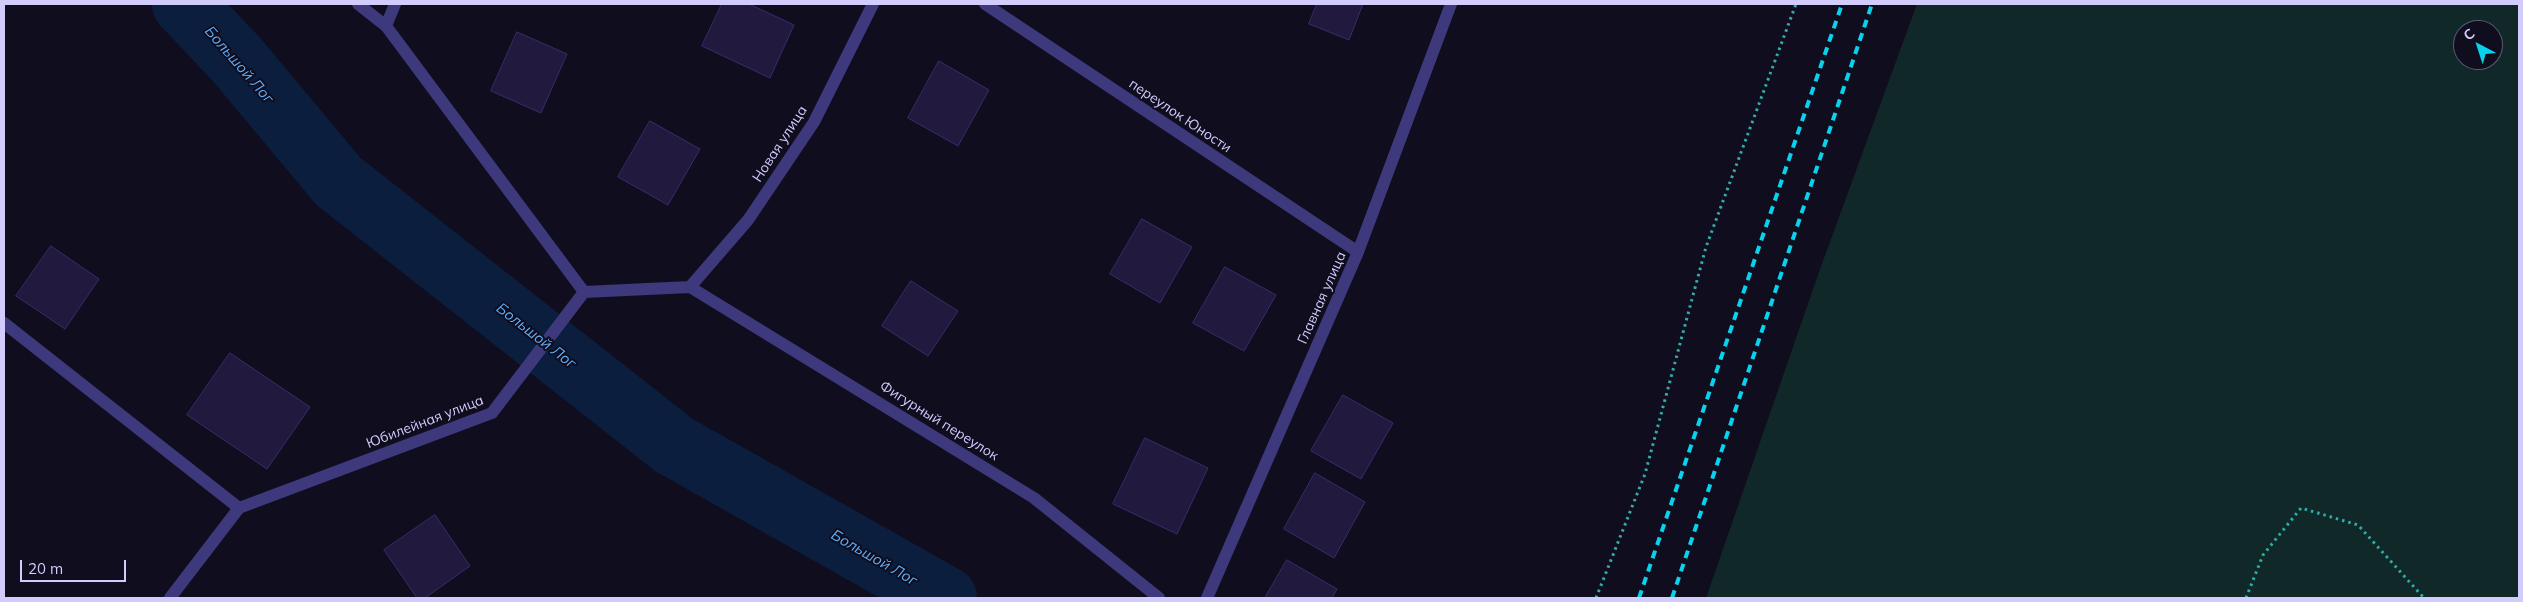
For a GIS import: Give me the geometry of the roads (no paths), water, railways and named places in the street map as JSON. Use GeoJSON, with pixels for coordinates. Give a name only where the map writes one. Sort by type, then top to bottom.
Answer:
{"type":"FeatureCollection","features":[{"type":"Feature","properties":{"kind":"street"},"geometry":{"type":"LineString","coordinates":[[358,4],[386,26],[584,292],[690,287]]}},
{"type":"Feature","properties":{"kind":"street"},"geometry":{"type":"LineString","coordinates":[[386,26],[395,4]]}},
{"type":"Feature","properties":{"kind":"street","name":"Новая улица"},"geometry":{"type":"LineString","coordinates":[[690,287],[748,220],[814,122],[873,4]]}},
{"type":"Feature","properties":{"kind":"street","name":"переулок Юности"},"geometry":{"type":"LineString","coordinates":[[985,4],[1358,252]]}},
{"type":"Feature","properties":{"kind":"street","name":"Главная улица"},"geometry":{"type":"LineString","coordinates":[[1206,598],[1358,252],[1451,4]]}},
{"type":"Feature","properties":{"kind":"street","name":"Фигурный переулок"},"geometry":{"type":"LineString","coordinates":[[690,287],[1034,498],[1159,598]]}},
{"type":"Feature","properties":{"kind":"street","name":"Юбилейная улица"},"geometry":{"type":"LineString","coordinates":[[239,508],[492,413],[584,292]]}},
{"type":"Feature","properties":{"kind":"street"},"geometry":{"type":"LineString","coordinates":[[4,323],[239,508],[170,598]]}},
{"type":"Feature","properties":{"kind":"waterway","name":"Большой Лог"},"geometry":{"type":"LineString","coordinates":[[184,4],[237,60],[338,181],[674,445],[945,598]]}},
{"type":"Feature","properties":{"kind":"railway"},"geometry":{"type":"LineString","coordinates":[[1639,598],[1842,4]]}},
{"type":"Feature","properties":{"kind":"railway"},"geometry":{"type":"LineString","coordinates":[[1672,598],[1872,4]]}}]}
